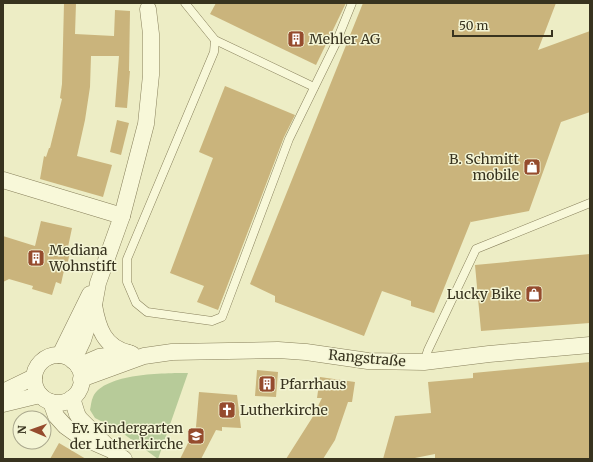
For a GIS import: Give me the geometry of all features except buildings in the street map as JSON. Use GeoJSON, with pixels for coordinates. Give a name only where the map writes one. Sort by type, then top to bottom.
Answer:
{"type":"FeatureCollection","features":[{"type":"Feature","properties":{"kind":"street"},"geometry":{"type":"LineString","coordinates":[[73,365],[94,305],[98,283],[122,216],[146,124],[151,75],[151,34],[148,9]]}},
{"type":"Feature","properties":{"kind":"street"},"geometry":{"type":"LineString","coordinates":[[3,180],[122,216]]}},
{"type":"Feature","properties":{"kind":"street"},"geometry":{"type":"LineString","coordinates":[[3,404],[46,398],[62,402],[72,398],[79,389],[73,365],[88,296],[98,283]]}},
{"type":"Feature","properties":{"kind":"street"},"geometry":{"type":"LineString","coordinates":[[94,305],[98,324],[108,342],[119,351],[136,354]]}},
{"type":"Feature","properties":{"kind":"street","name":"Rangstraße"},"geometry":{"type":"LineString","coordinates":[[73,365],[136,354],[192,351],[278,350],[306,352],[368,361],[424,362],[489,354],[590,345]]}},
{"type":"Feature","properties":{"kind":"street"},"geometry":{"type":"LineString","coordinates":[[73,365],[54,356],[42,361],[38,366],[34,377],[34,383],[46,398],[56,416],[65,426],[79,436],[117,455]]}},
{"type":"Feature","properties":{"kind":"street"},"geometry":{"type":"LineString","coordinates":[[3,392],[34,377]]}},
{"type":"Feature","properties":{"kind":"street"},"geometry":{"type":"LineString","coordinates":[[72,398],[77,414],[80,418],[117,455]]}},
{"type":"Feature","properties":{"kind":"lane"},"geometry":{"type":"LineString","coordinates":[[185,3],[215,40],[314,87]]}},
{"type":"Feature","properties":{"kind":"lane"},"geometry":{"type":"LineString","coordinates":[[215,40],[214,52],[128,259],[127,282],[136,304],[147,312],[212,320],[222,317],[289,139],[335,45],[352,3]]}},
{"type":"Feature","properties":{"kind":"lane"},"geometry":{"type":"LineString","coordinates":[[424,362],[428,350],[476,248],[590,203]]}},
{"type":"Feature","properties":{"kind":"green space"},"geometry":{"type":"Polygon","coordinates":[[[188,373],[158,459],[117,429],[95,418],[90,410],[93,397],[99,389],[109,383],[151,374],[188,373]]]}},
{"type":"Feature","properties":{"kind":"place","name":"Mehler AG"},"geometry":{"type":"Point","coordinates":[296,39]}},
{"type":"Feature","properties":{"kind":"place","name":"B. Schmitt mobile"},"geometry":{"type":"Point","coordinates":[532,167]}},
{"type":"Feature","properties":{"kind":"place","name":"Mediana Wohnstift"},"geometry":{"type":"Point","coordinates":[36,258]}},
{"type":"Feature","properties":{"kind":"place","name":"Lucky Bike"},"geometry":{"type":"Point","coordinates":[534,294]}},
{"type":"Feature","properties":{"kind":"place","name":"Pfarrhaus"},"geometry":{"type":"Point","coordinates":[267,384]}},
{"type":"Feature","properties":{"kind":"place","name":"Lutherkirche"},"geometry":{"type":"Point","coordinates":[227,410]}},
{"type":"Feature","properties":{"kind":"place","name":"Ev. Kindergarten der Lutherkirche"},"geometry":{"type":"Point","coordinates":[196,436]}}]}
